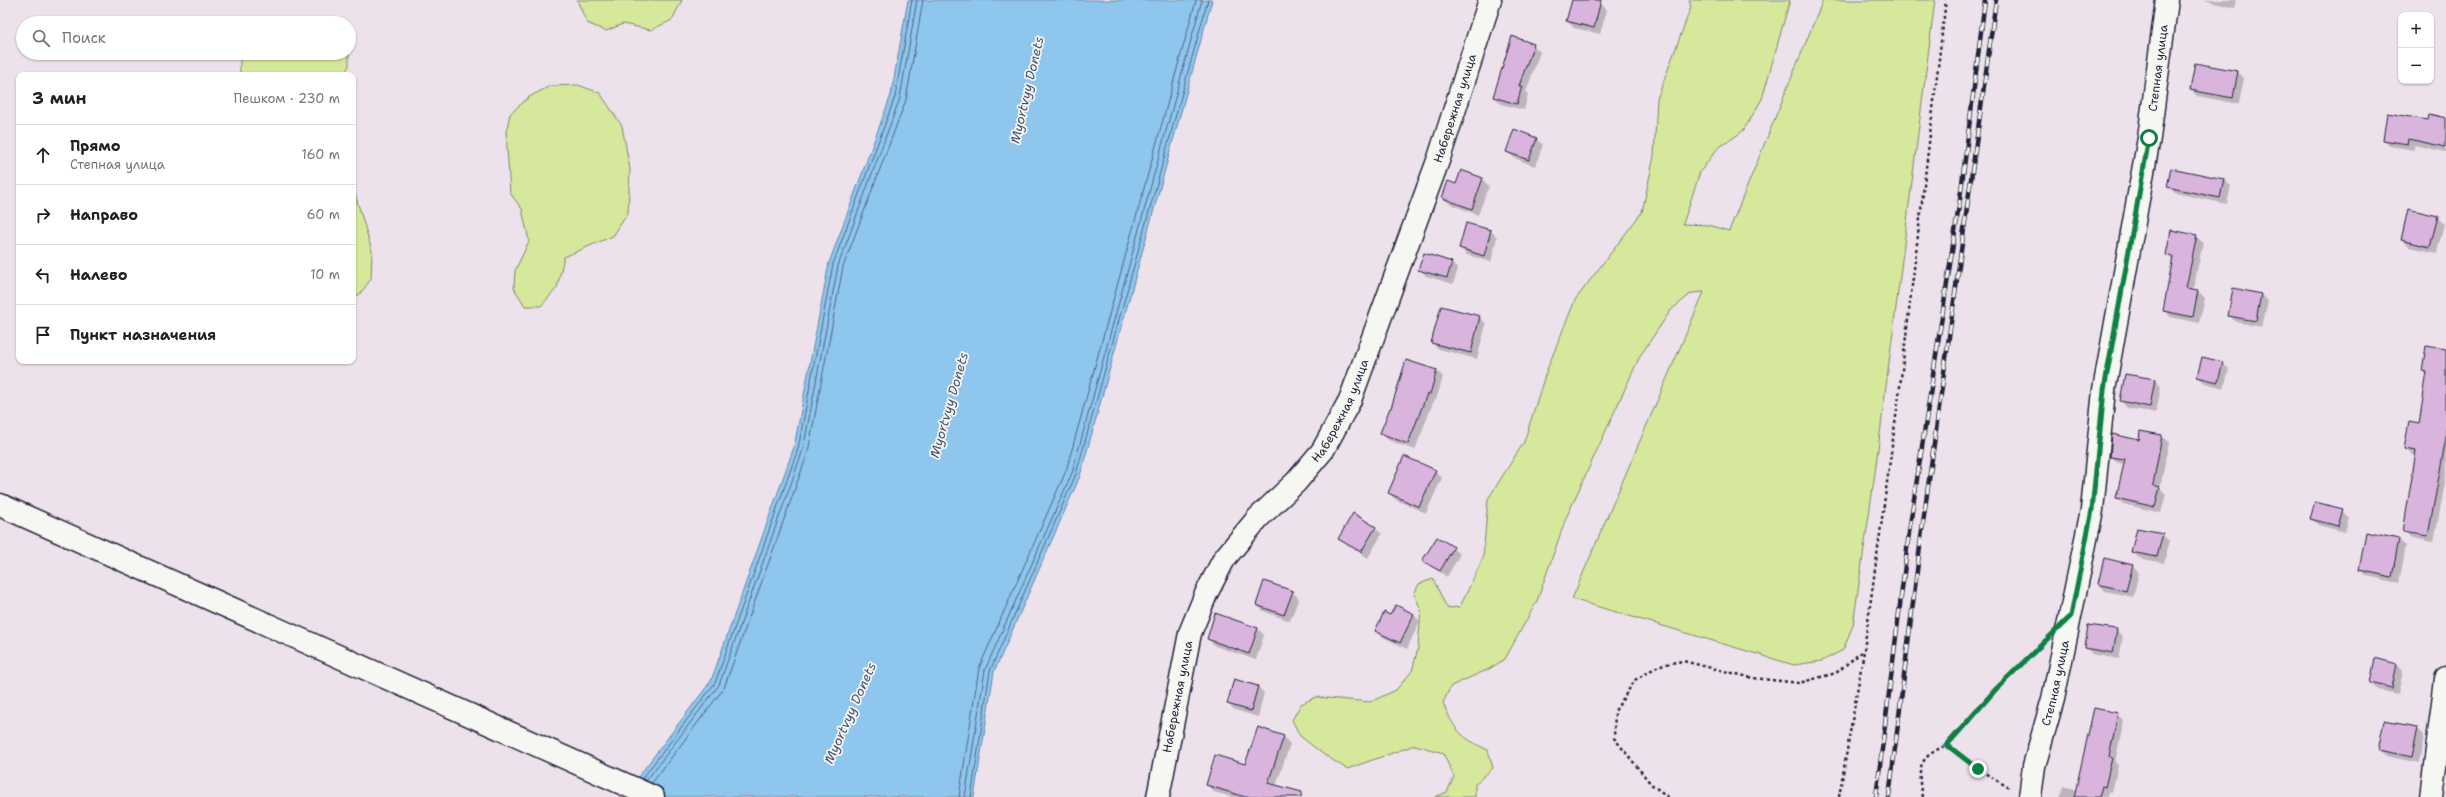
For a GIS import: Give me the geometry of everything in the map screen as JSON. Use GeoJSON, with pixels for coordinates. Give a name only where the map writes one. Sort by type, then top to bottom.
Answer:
{"type":"FeatureCollection","features":[{"type":"Feature","properties":{"kind":"street","name":"Набережная улица"},"geometry":{"type":"LineString","coordinates":[[1158,797],[1190,633],[1206,594],[1224,559],[1258,518],[1296,482],[1323,450],[1350,400],[1439,158],[1490,0]]}},
{"type":"Feature","properties":{"kind":"street","name":"Степная улица"},"geometry":{"type":"LineString","coordinates":[[2023,795],[2034,766],[2053,699],[2092,510],[2104,390],[2149,138],[2167,0]]}},
{"type":"Feature","properties":{"kind":"street"},"geometry":{"type":"LineString","coordinates":[[0,505],[653,797]]}},
{"type":"Feature","properties":{"kind":"street"},"geometry":{"type":"LineString","coordinates":[[2431,797],[2446,679]]}},
{"type":"Feature","properties":{"kind":"path"},"geometry":{"type":"LineString","coordinates":[[1839,797],[1864,650],[1899,395],[1946,0]]}},
{"type":"Feature","properties":{"kind":"path"},"geometry":{"type":"LineString","coordinates":[[1922,797],[1918,777],[1921,762],[1932,751],[1947,745],[1996,689],[2044,642]]}},
{"type":"Feature","properties":{"kind":"path"},"geometry":{"type":"LineString","coordinates":[[1668,797],[1651,784],[1614,738],[1615,711],[1635,680],[1660,666],[1683,661],[1753,678],[1799,683],[1836,673],[1864,650]]}},
{"type":"Feature","properties":{"kind":"path"},"geometry":{"type":"LineString","coordinates":[[1947,745],[1978,769],[2023,795]]}},
{"type":"Feature","properties":{"kind":"green space"},"geometry":{"type":"Polygon","coordinates":[[[577,0],[682,0],[672,20],[651,30],[623,24],[606,31],[587,23],[577,0]]]}},
{"type":"Feature","properties":{"kind":"green space"},"geometry":{"type":"Polygon","coordinates":[[[1689,0],[1790,0],[1762,99],[1743,131],[1717,149],[1700,172],[1683,224],[1708,225],[1729,231],[1823,0],[1935,0],[1875,473],[1853,625],[1843,650],[1822,661],[1794,665],[1572,599],[1704,292],[1692,293],[1671,310],[1640,356],[1566,518],[1537,601],[1505,659],[1489,669],[1451,686],[1443,703],[1455,727],[1465,737],[1488,750],[1493,768],[1475,784],[1475,797],[1435,797],[1447,792],[1454,777],[1443,753],[1415,745],[1347,769],[1323,754],[1300,736],[1292,720],[1301,704],[1316,697],[1370,702],[1396,690],[1412,671],[1418,648],[1421,610],[1414,594],[1419,584],[1433,579],[1447,608],[1460,607],[1483,558],[1488,499],[1524,442],[1546,372],[1575,300],[1642,212],[1654,156],[1657,99],[1691,7],[1689,0]]]}},
{"type":"Feature","properties":{"kind":"green space"},"geometry":{"type":"Polygon","coordinates":[[[240,60],[349,60],[349,66],[345,72],[240,72],[240,60]]]}},
{"type":"Feature","properties":{"kind":"green space"},"geometry":{"type":"Polygon","coordinates":[[[578,85],[600,93],[622,126],[630,169],[628,213],[613,236],[564,257],[557,288],[541,306],[525,306],[514,288],[515,271],[529,241],[522,209],[510,193],[506,132],[510,114],[529,97],[550,86],[578,85]]]}},
{"type":"Feature","properties":{"kind":"green space"},"geometry":{"type":"Polygon","coordinates":[[[356,197],[372,251],[371,279],[359,295],[356,296],[356,197]]]}},
{"type":"Feature","properties":{"kind":"water","name":"Myortvyy Donets"},"geometry":{"type":"Polygon","coordinates":[[[908,0],[1212,0],[1080,476],[994,672],[974,797],[623,797],[711,681],[794,447],[829,263],[891,95],[908,0]]]}},
{"type":"Feature","properties":{"kind":"building"},"geometry":{"type":"Polygon","coordinates":[[[1572,0],[1601,0],[1594,28],[1566,21],[1572,0]]]}},
{"type":"Feature","properties":{"kind":"building"},"geometry":{"type":"Polygon","coordinates":[[[1512,36],[1534,44],[1519,86],[1522,86],[1517,104],[1493,97],[1512,36]]]}},
{"type":"Feature","properties":{"kind":"building"},"geometry":{"type":"Polygon","coordinates":[[[2195,63],[2238,71],[2233,98],[2190,90],[2195,63]]]}},
{"type":"Feature","properties":{"kind":"building"},"geometry":{"type":"Polygon","coordinates":[[[2387,113],[2428,120],[2429,114],[2446,118],[2446,147],[2408,139],[2407,144],[2383,140],[2387,113]]]}},
{"type":"Feature","properties":{"kind":"building"},"geometry":{"type":"Polygon","coordinates":[[[1514,129],[1537,138],[1529,160],[1506,152],[1514,129]]]}},
{"type":"Feature","properties":{"kind":"building"},"geometry":{"type":"Polygon","coordinates":[[[2171,168],[2224,179],[2220,198],[2167,187],[2171,168]]]}},
{"type":"Feature","properties":{"kind":"building"},"geometry":{"type":"Polygon","coordinates":[[[1461,170],[1483,178],[1472,209],[1442,198],[1448,181],[1456,184],[1461,170]]]}},
{"type":"Feature","properties":{"kind":"building"},"geometry":{"type":"Polygon","coordinates":[[[2408,209],[2438,216],[2430,247],[2401,240],[2408,209]]]}},
{"type":"Feature","properties":{"kind":"building"},"geometry":{"type":"Polygon","coordinates":[[[1466,223],[1491,230],[1484,256],[1459,248],[1466,223]]]}},
{"type":"Feature","properties":{"kind":"building"},"geometry":{"type":"Polygon","coordinates":[[[2171,230],[2197,235],[2186,288],[2198,290],[2193,317],[2163,311],[2173,257],[2166,255],[2171,230]]]}},
{"type":"Feature","properties":{"kind":"building"},"geometry":{"type":"Polygon","coordinates":[[[1424,253],[1452,262],[1447,278],[1418,270],[1424,253]]]}},
{"type":"Feature","properties":{"kind":"building"},"geometry":{"type":"Polygon","coordinates":[[[2233,288],[2261,294],[2256,321],[2228,316],[2233,288]]]}},
{"type":"Feature","properties":{"kind":"building"},"geometry":{"type":"Polygon","coordinates":[[[1441,306],[1480,316],[1471,353],[1431,343],[1441,306]]]}},
{"type":"Feature","properties":{"kind":"building"},"geometry":{"type":"Polygon","coordinates":[[[2426,346],[2446,349],[2446,438],[2428,536],[2403,532],[2416,451],[2404,449],[2409,422],[2419,424],[2427,372],[2422,371],[2426,346]]]}},
{"type":"Feature","properties":{"kind":"building"},"geometry":{"type":"Polygon","coordinates":[[[2202,357],[2223,362],[2218,382],[2197,377],[2202,357]]]}},
{"type":"Feature","properties":{"kind":"building"},"geometry":{"type":"Polygon","coordinates":[[[1406,360],[1437,370],[1430,394],[1427,394],[1408,444],[1380,433],[1391,408],[1406,360]]]}},
{"type":"Feature","properties":{"kind":"building"},"geometry":{"type":"Polygon","coordinates":[[[2125,374],[2155,379],[2150,407],[2120,401],[2125,374]]]}},
{"type":"Feature","properties":{"kind":"building"},"geometry":{"type":"Polygon","coordinates":[[[2140,431],[2162,435],[2153,485],[2160,487],[2155,507],[2116,498],[2125,459],[2110,457],[2112,434],[2139,440],[2140,431]]]}},
{"type":"Feature","properties":{"kind":"building"},"geometry":{"type":"Polygon","coordinates":[[[1404,456],[1436,470],[1419,507],[1388,493],[1404,456]]]}},
{"type":"Feature","properties":{"kind":"building"},"geometry":{"type":"Polygon","coordinates":[[[2315,502],[2343,509],[2338,526],[2310,519],[2315,502]]]}},
{"type":"Feature","properties":{"kind":"building"},"geometry":{"type":"Polygon","coordinates":[[[1353,513],[1376,527],[1361,552],[1338,539],[1353,513]]]}},
{"type":"Feature","properties":{"kind":"building"},"geometry":{"type":"Polygon","coordinates":[[[2137,528],[2163,533],[2157,557],[2131,552],[2137,528]]]}},
{"type":"Feature","properties":{"kind":"building"},"geometry":{"type":"Polygon","coordinates":[[[2366,532],[2399,539],[2392,577],[2359,570],[2366,532]]]}},
{"type":"Feature","properties":{"kind":"building"},"geometry":{"type":"Polygon","coordinates":[[[1437,537],[1454,547],[1440,571],[1422,561],[1437,537]]]}},
{"type":"Feature","properties":{"kind":"building"},"geometry":{"type":"Polygon","coordinates":[[[2104,558],[2133,565],[2126,591],[2098,584],[2104,558]]]}},
{"type":"Feature","properties":{"kind":"building"},"geometry":{"type":"Polygon","coordinates":[[[1264,581],[1293,591],[1284,615],[1256,605],[1264,581]]]}},
{"type":"Feature","properties":{"kind":"building"},"geometry":{"type":"Polygon","coordinates":[[[1396,605],[1414,614],[1400,643],[1375,631],[1384,612],[1390,615],[1396,605]]]}},
{"type":"Feature","properties":{"kind":"building"},"geometry":{"type":"Polygon","coordinates":[[[1215,613],[1258,628],[1249,654],[1207,639],[1215,613]]]}},
{"type":"Feature","properties":{"kind":"building"},"geometry":{"type":"Polygon","coordinates":[[[2088,625],[2117,629],[2113,653],[2085,648],[2088,625]]]}},
{"type":"Feature","properties":{"kind":"building"},"geometry":{"type":"Polygon","coordinates":[[[2375,658],[2397,664],[2392,688],[2370,683],[2375,658]]]}},
{"type":"Feature","properties":{"kind":"building"},"geometry":{"type":"Polygon","coordinates":[[[1234,679],[1258,686],[1251,711],[1227,704],[1234,679]]]}},
{"type":"Feature","properties":{"kind":"building"},"geometry":{"type":"Polygon","coordinates":[[[2094,708],[2118,713],[2109,757],[2112,758],[2105,787],[2102,786],[2099,797],[2074,797],[2094,708]]]}},
{"type":"Feature","properties":{"kind":"building"},"geometry":{"type":"Polygon","coordinates":[[[2384,721],[2418,727],[2412,757],[2378,750],[2384,721]]]}},
{"type":"Feature","properties":{"kind":"building"},"geometry":{"type":"Polygon","coordinates":[[[1258,727],[1284,736],[1268,783],[1302,792],[1301,797],[1245,797],[1206,785],[1215,755],[1245,764],[1258,727]]]}},
{"type":"Feature","properties":{"kind":"railway"},"geometry":{"type":"LineString","coordinates":[[1876,797],[1910,525],[1960,199],[1985,0]]}},
{"type":"Feature","properties":{"kind":"railway"},"geometry":{"type":"LineString","coordinates":[[1889,797],[1922,530],[1996,0]]}},
{"type":"Feature","properties":{"kind":"route"},"geometry":{"type":"LineString","coordinates":[[1978,769],[1947,745],[1996,689],[2071,616],[2092,510],[2104,390],[2149,138]]}}]}
